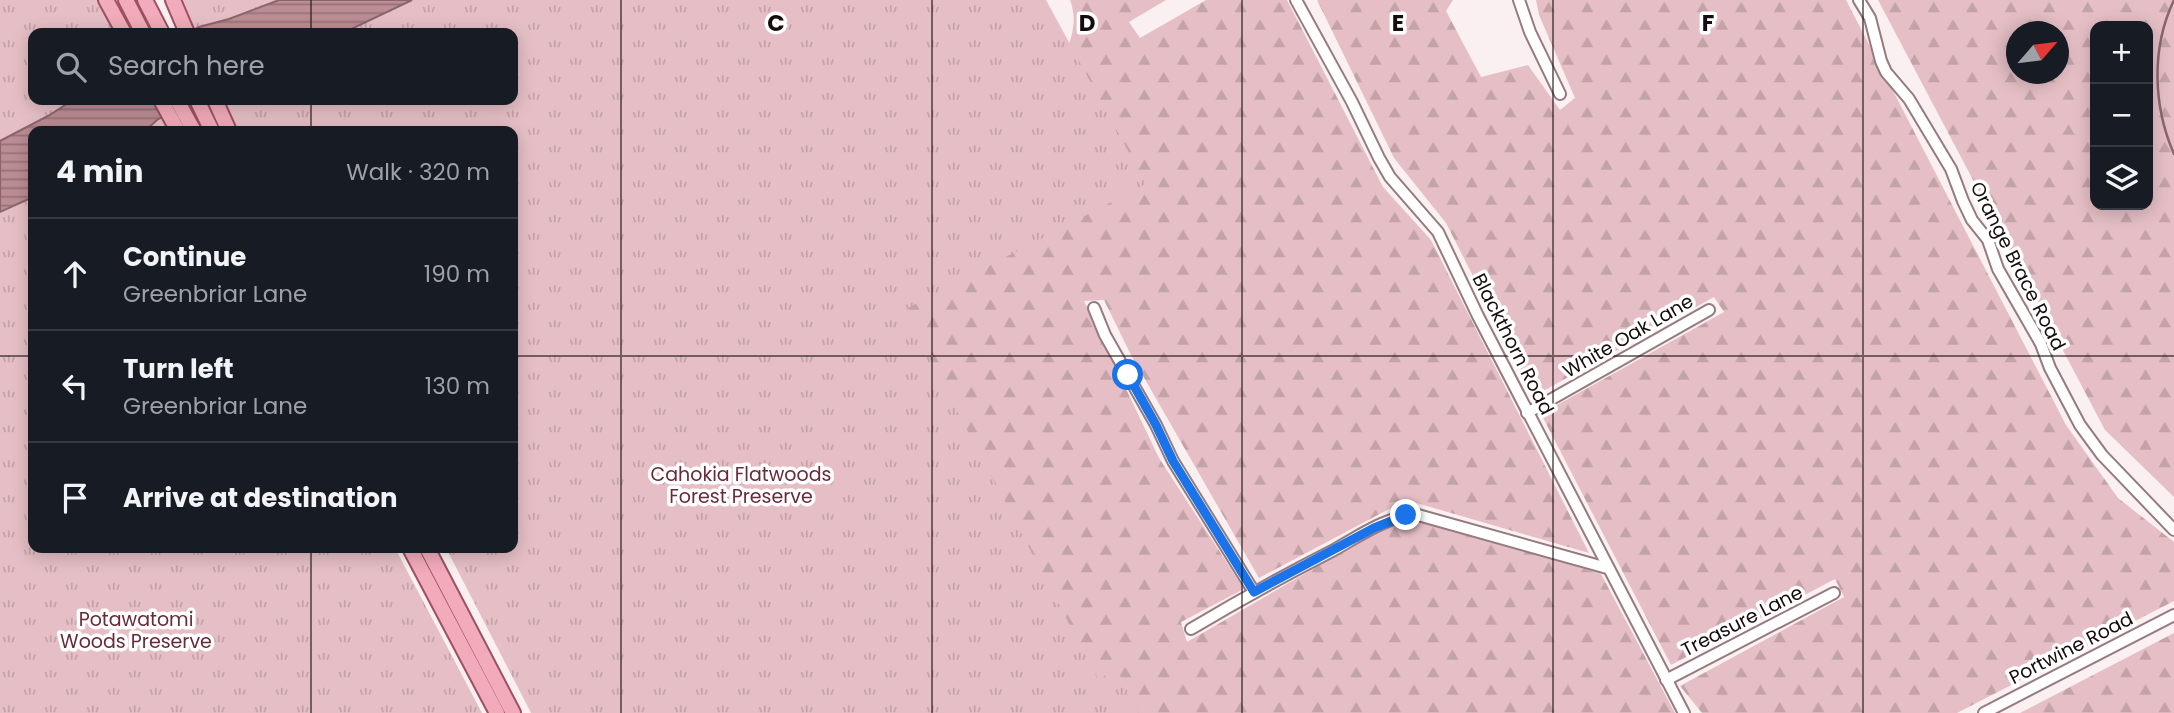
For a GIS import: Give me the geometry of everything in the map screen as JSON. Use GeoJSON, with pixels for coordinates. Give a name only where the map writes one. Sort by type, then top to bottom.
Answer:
{"type":"FeatureCollection","features":[{"type":"Feature","properties":{"kind":"main road"},"geometry":{"type":"LineString","coordinates":[[106,0],[121,28]]}},
{"type":"Feature","properties":{"kind":"main road"},"geometry":{"type":"LineString","coordinates":[[126,0],[140,28]]}},
{"type":"Feature","properties":{"kind":"main road"},"geometry":{"type":"LineString","coordinates":[[145,0],[159,28]]}},
{"type":"Feature","properties":{"kind":"main road"},"geometry":{"type":"LineString","coordinates":[[173,0],[185,28]]}},
{"type":"Feature","properties":{"kind":"main road"},"geometry":{"type":"LineString","coordinates":[[199,105],[210,126]]}},
{"type":"Feature","properties":{"kind":"main road"},"geometry":{"type":"LineString","coordinates":[[217,105],[227,126]]}},
{"type":"Feature","properties":{"kind":"main road"},"geometry":{"type":"LineString","coordinates":[[413,553],[497,713]]}},
{"type":"Feature","properties":{"kind":"main road"},"geometry":{"type":"LineString","coordinates":[[430,553],[513,713]]}},
{"type":"Feature","properties":{"kind":"street","name":"Blackthorn Road"},"geometry":{"type":"LineString","coordinates":[[1296,0],[1390,177],[1438,232],[1527,413],[1684,713]]}},
{"type":"Feature","properties":{"kind":"street"},"geometry":{"type":"LineString","coordinates":[[1519,0],[1530,32],[1560,94]]}},
{"type":"Feature","properties":{"kind":"street","name":"Orange Brace Road"},"geometry":{"type":"LineString","coordinates":[[1859,0],[1873,26],[1886,72],[1909,99],[1951,169],[1962,201],[1972,220],[1988,240],[1998,269],[2041,344],[2049,368],[2080,425],[2102,455],[2174,530]]}},
{"type":"Feature","properties":{"kind":"street"},"geometry":{"type":"LineString","coordinates":[[1094,308],[1105,335],[1156,425],[1167,450],[1254,592]]}},
{"type":"Feature","properties":{"kind":"street","name":"White Oak Lane"},"geometry":{"type":"LineString","coordinates":[[1527,413],[1709,310]]}},
{"type":"Feature","properties":{"kind":"street"},"geometry":{"type":"LineString","coordinates":[[1191,629],[1374,528],[1406,515],[1418,515],[1607,568]]}},
{"type":"Feature","properties":{"kind":"street","name":"Treasure Lane"},"geometry":{"type":"LineString","coordinates":[[1666,680],[1834,593]]}},
{"type":"Feature","properties":{"kind":"street","name":"Portwine Road"},"geometry":{"type":"LineString","coordinates":[[1984,713],[2174,615]]}},
{"type":"Feature","properties":{"kind":"green space","name":"Potawatomi Woods Preserve"},"geometry":{"type":"Polygon","coordinates":[[[0,0],[101,0],[116,28],[28,28],[28,105],[157,105],[171,126],[28,126],[28,553],[398,553],[482,713],[0,713],[0,0]]]}},
{"type":"Feature","properties":{"kind":"green space","name":"Cahokia Flatwoods Forest Preserve"},"geometry":{"type":"Polygon","coordinates":[[[183,0],[1046,0],[1146,184],[904,310],[1098,679],[1117,670],[1139,713],[531,713],[449,553],[518,553],[518,126],[234,126],[224,105],[518,105],[518,28],[194,28],[183,0]]]}},
{"type":"Feature","properties":{"kind":"green space"},"geometry":{"type":"Polygon","coordinates":[[[412,0],[1062,62],[1074,24],[1070,0],[1166,0],[1129,22],[1140,38],[1206,0],[1287,0],[1383,187],[1431,240],[1589,553],[1406,500],[1259,578],[1131,355],[1104,300],[1084,301],[1159,458],[1244,589],[1181,622],[1187,642],[1406,515],[1601,574],[1675,713],[536,713],[514,553],[518,553],[518,126],[513,126],[513,105],[518,105],[518,28],[498,28],[412,0]]]}},
{"type":"Feature","properties":{"kind":"green space"},"geometry":{"type":"Polygon","coordinates":[[[1317,0],[1453,0],[1446,11],[1481,77],[1528,65],[1560,110],[1575,98],[1539,15],[1536,0],[1846,0],[2066,425],[2118,498],[2174,542],[2174,601],[1957,713],[1702,713],[1680,686],[1844,597],[1835,579],[1671,665],[1541,414],[1724,312],[1714,297],[1534,396],[1446,223],[1394,158],[1317,0]]]}},
{"type":"Feature","properties":{"kind":"green space"},"geometry":{"type":"Polygon","coordinates":[[[1878,0],[2174,0],[2174,497],[2105,430],[1878,0]]]}},
{"type":"Feature","properties":{"kind":"green space"},"geometry":{"type":"Polygon","coordinates":[[[2174,633],[2174,713],[2020,713],[2174,633]]]}},
{"type":"Feature","properties":{"kind":"shaded area"},"geometry":{"type":"Polygon","coordinates":[[[279,0],[412,0],[353,28],[197,28],[279,0]]]}},
{"type":"Feature","properties":{"kind":"shaded area"},"geometry":{"type":"Polygon","coordinates":[[[65,105],[183,105],[150,126],[29,126],[65,105]]]}},
{"type":"Feature","properties":{"kind":"shaded area"},"geometry":{"type":"Polygon","coordinates":[[[28,126],[28,199],[0,212],[0,141],[28,126]]]}},
{"type":"Feature","properties":{"kind":"waterway"},"geometry":{"type":"LineString","coordinates":[[2174,0],[2161,38],[2158,57],[2162,116],[2174,154]]}},
{"type":"Feature","properties":{"kind":"route"},"geometry":{"type":"LineString","coordinates":[[1128,375],[1173,461],[1196,494],[1210,522],[1254,592],[1374,528],[1406,515]]}}]}
